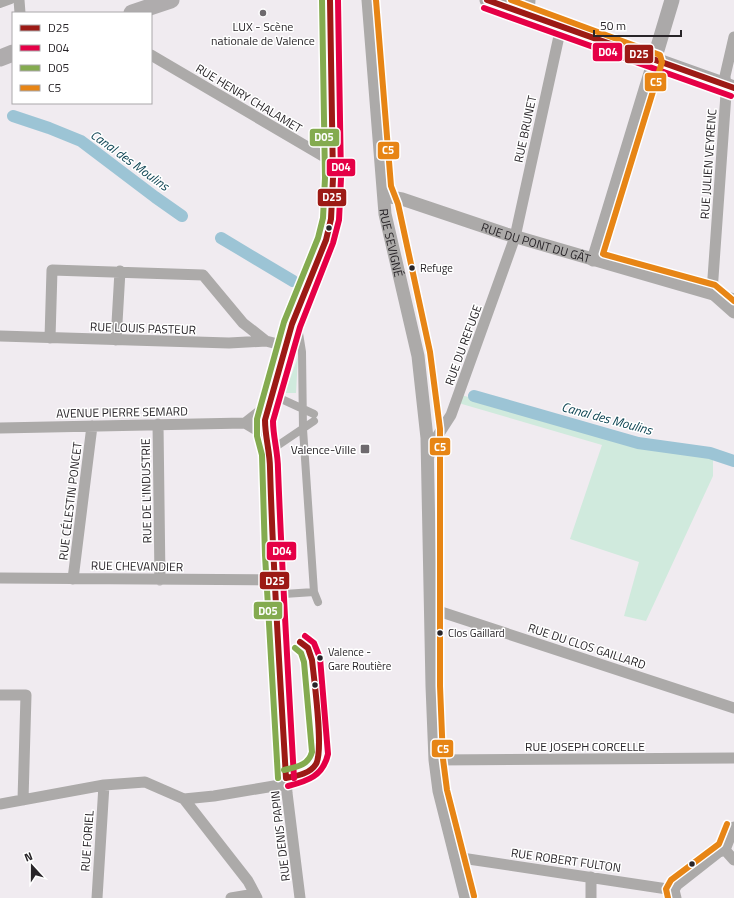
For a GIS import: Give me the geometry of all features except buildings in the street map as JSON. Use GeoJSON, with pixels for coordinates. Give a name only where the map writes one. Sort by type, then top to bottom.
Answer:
{"type":"FeatureCollection","features":[{"type":"Feature","properties":{"kind":"main road"},"geometry":{"type":"LineString","coordinates":[[135,12],[170,0]]}},
{"type":"Feature","properties":{"kind":"main road"},"geometry":{"type":"LineString","coordinates":[[487,0],[730,86]]}},
{"type":"Feature","properties":{"kind":"main road"},"geometry":{"type":"LineString","coordinates":[[654,60],[672,0]]}},
{"type":"Feature","properties":{"kind":"main road"},"geometry":{"type":"LineString","coordinates":[[0,58],[12,53]]}},
{"type":"Feature","properties":{"kind":"street"},"geometry":{"type":"LineString","coordinates":[[0,4],[11,0]]}},
{"type":"Feature","properties":{"kind":"street"},"geometry":{"type":"LineString","coordinates":[[19,0],[20,12]]}},
{"type":"Feature","properties":{"kind":"street","name":"RUE SEVIGNÉ"},"geometry":{"type":"LineString","coordinates":[[368,0],[388,232],[419,362],[428,458],[432,608],[432,686],[439,791],[466,898]]}},
{"type":"Feature","properties":{"kind":"street"},"geometry":{"type":"LineString","coordinates":[[529,15],[530,0]]}},
{"type":"Feature","properties":{"kind":"street","name":"RUE BRUNET"},"geometry":{"type":"LineString","coordinates":[[515,237],[561,27]]}},
{"type":"Feature","properties":{"kind":"street","name":"RUE JULIEN VEYRENC"},"geometry":{"type":"LineString","coordinates":[[712,292],[730,86],[725,76],[734,37]]}},
{"type":"Feature","properties":{"kind":"street","name":"RUE HENRY CHALAMET"},"geometry":{"type":"LineString","coordinates":[[152,56],[328,159],[332,164]]}},
{"type":"Feature","properties":{"kind":"street"},"geometry":{"type":"LineString","coordinates":[[594,260],[654,60]]}},
{"type":"Feature","properties":{"kind":"street","name":"RUE DENIS PAPIN"},"geometry":{"type":"LineString","coordinates":[[300,898],[286,784],[274,580],[270,454],[265,435],[268,405],[285,346],[329,228],[333,207],[332,164]]}},
{"type":"Feature","properties":{"kind":"street","name":"RUE DU PONT DU GÂT"},"geometry":{"type":"LineString","coordinates":[[385,196],[402,199],[515,237],[712,292],[734,300]]}},
{"type":"Feature","properties":{"kind":"street","name":"RUE DU REFUGE"},"geometry":{"type":"LineString","coordinates":[[428,458],[434,443],[451,415],[515,237]]}},
{"type":"Feature","properties":{"kind":"street"},"geometry":{"type":"LineString","coordinates":[[50,338],[52,270],[120,271],[203,275],[243,323],[266,341]]}},
{"type":"Feature","properties":{"kind":"street"},"geometry":{"type":"LineString","coordinates":[[116,340],[120,271]]}},
{"type":"Feature","properties":{"kind":"street"},"geometry":{"type":"LineString","coordinates":[[712,292],[734,312]]}},
{"type":"Feature","properties":{"kind":"street"},"geometry":{"type":"LineString","coordinates":[[298,327],[302,352],[303,429],[314,592],[318,602]]}},
{"type":"Feature","properties":{"kind":"street","name":"RUE LOUIS PASTEUR"},"geometry":{"type":"LineString","coordinates":[[0,336],[229,343],[266,341],[285,346]]}},
{"type":"Feature","properties":{"kind":"street"},"geometry":{"type":"LineString","coordinates":[[277,397],[302,408],[314,417],[303,429],[277,446]]}},
{"type":"Feature","properties":{"kind":"street"},"geometry":{"type":"LineString","coordinates":[[265,435],[245,423],[268,405]]}},
{"type":"Feature","properties":{"kind":"street","name":"AVENUE PIERRE SEMARD"},"geometry":{"type":"LineString","coordinates":[[0,428],[245,423]]}},
{"type":"Feature","properties":{"kind":"street","name":"RUE DE L'INDUSTRIE"},"geometry":{"type":"LineString","coordinates":[[158,424],[160,580]]}},
{"type":"Feature","properties":{"kind":"street","name":"RUE CÉLESTIN PONCET"},"geometry":{"type":"LineString","coordinates":[[73,579],[92,426]]}},
{"type":"Feature","properties":{"kind":"street","name":"RUE CHEVANDIER"},"geometry":{"type":"LineString","coordinates":[[0,578],[274,580]]}},
{"type":"Feature","properties":{"kind":"street"},"geometry":{"type":"LineString","coordinates":[[284,594],[314,592]]}},
{"type":"Feature","properties":{"kind":"street","name":"RUE DU CLOS GAILLARD"},"geometry":{"type":"LineString","coordinates":[[432,608],[734,708]]}},
{"type":"Feature","properties":{"kind":"street"},"geometry":{"type":"LineString","coordinates":[[0,695],[26,694],[23,800]]}},
{"type":"Feature","properties":{"kind":"street","name":"RUE JOSEPH CORCELLE"},"geometry":{"type":"LineString","coordinates":[[436,760],[734,758]]}},
{"type":"Feature","properties":{"kind":"street"},"geometry":{"type":"LineString","coordinates":[[0,804],[104,785],[145,782],[184,799],[248,881],[256,896],[232,898]]}},
{"type":"Feature","properties":{"kind":"street"},"geometry":{"type":"LineString","coordinates":[[184,799],[214,796],[286,784]]}},
{"type":"Feature","properties":{"kind":"street","name":"RUE FORIEL"},"geometry":{"type":"LineString","coordinates":[[97,898],[104,785]]}},
{"type":"Feature","properties":{"kind":"street"},"geometry":{"type":"LineString","coordinates":[[725,850],[734,827]]}},
{"type":"Feature","properties":{"kind":"street"},"geometry":{"type":"LineString","coordinates":[[725,850],[734,860]]}},
{"type":"Feature","properties":{"kind":"street"},"geometry":{"type":"LineString","coordinates":[[675,894],[676,885],[719,852],[725,850]]}},
{"type":"Feature","properties":{"kind":"street","name":"RUE ROBERT FULTON"},"geometry":{"type":"LineString","coordinates":[[455,857],[591,877],[675,894]]}},
{"type":"Feature","properties":{"kind":"street"},"geometry":{"type":"LineString","coordinates":[[590,898],[591,877]]}},
{"type":"Feature","properties":{"kind":"green space"},"geometry":{"type":"Polygon","coordinates":[[[298,357],[296,393],[285,393],[298,357]]]}},
{"type":"Feature","properties":{"kind":"green space"},"geometry":{"type":"Polygon","coordinates":[[[458,394],[608,438],[713,458],[713,476],[646,621],[624,616],[639,562],[570,539],[602,445],[455,402],[458,394]]]}},
{"type":"Feature","properties":{"kind":"waterway","name":"Canal des Moulins"},"geometry":{"type":"LineString","coordinates":[[13,116],[81,141],[182,216]]}},
{"type":"Feature","properties":{"kind":"waterway","name":"Canal des Moulins"},"geometry":{"type":"LineString","coordinates":[[221,238],[293,281]]}},
{"type":"Feature","properties":{"kind":"waterway","name":"Canal des Moulins"},"geometry":{"type":"LineString","coordinates":[[474,396],[638,443],[710,453],[734,461]]}},
{"type":"Feature","properties":{"kind":"transit line","name":"D05"},"geometry":{"type":"LineString","coordinates":[[278,778],[265,555],[262,455],[257,436],[257,419],[284,322],[318,238],[323,218],[325,178],[322,0]]}},
{"type":"Feature","properties":{"kind":"transit line","name":"D25"},"geometry":{"type":"LineString","coordinates":[[286,778],[271,507],[270,462],[265,420],[292,324],[326,240],[331,219],[333,178],[330,0]]}},
{"type":"Feature","properties":{"kind":"transit line","name":"D04"},"geometry":{"type":"LineString","coordinates":[[294,778],[278,463],[273,421],[300,327],[333,243],[339,220],[341,178],[338,0]]}},
{"type":"Feature","properties":{"kind":"transit line","name":"C5"},"geometry":{"type":"LineString","coordinates":[[376,0],[391,186],[398,204],[430,352],[440,429],[440,686],[443,759],[447,790],[474,896]]}},
{"type":"Feature","properties":{"kind":"transit line","name":"D25"},"geometry":{"type":"LineString","coordinates":[[487,0],[734,88]]}},
{"type":"Feature","properties":{"kind":"transit line","name":"C5"},"geometry":{"type":"LineString","coordinates":[[511,0],[660,55],[662,62],[603,254],[715,285],[734,301]]}},
{"type":"Feature","properties":{"kind":"transit line","name":"D04"},"geometry":{"type":"LineString","coordinates":[[484,8],[731,96]]}},
{"type":"Feature","properties":{"kind":"transit line","name":"D04"},"geometry":{"type":"LineString","coordinates":[[288,786],[302,782],[314,776],[322,768],[328,754],[320,658],[314,643],[305,636]]}},
{"type":"Feature","properties":{"kind":"transit line","name":"D25"},"geometry":{"type":"LineString","coordinates":[[286,778],[302,774],[310,770],[316,764],[318,757],[319,730],[312,660],[308,648],[300,642]]}},
{"type":"Feature","properties":{"kind":"transit line","name":"D05"},"geometry":{"type":"LineString","coordinates":[[284,770],[297,767],[305,763],[312,752],[304,662],[301,653],[295,648]]}},
{"type":"Feature","properties":{"kind":"transit line","name":"C5"},"geometry":{"type":"LineString","coordinates":[[668,898],[666,889],[671,880],[719,844],[727,824]]}},
{"type":"Feature","properties":{"kind":"place","name":"LUX - Scène nationale de Valence"},"geometry":{"type":"Point","coordinates":[263,13]}},
{"type":"Feature","properties":{"kind":"place","name":"Refuge"},"geometry":{"type":"Point","coordinates":[412,268]}},
{"type":"Feature","properties":{"kind":"place","name":"Valence-Ville"},"geometry":{"type":"Point","coordinates":[365,449]}},
{"type":"Feature","properties":{"kind":"place","name":"Clos Gaillard"},"geometry":{"type":"Point","coordinates":[440,633]}},
{"type":"Feature","properties":{"kind":"place","name":"Valence - Gare Routière"},"geometry":{"type":"Point","coordinates":[320,658]}}]}
